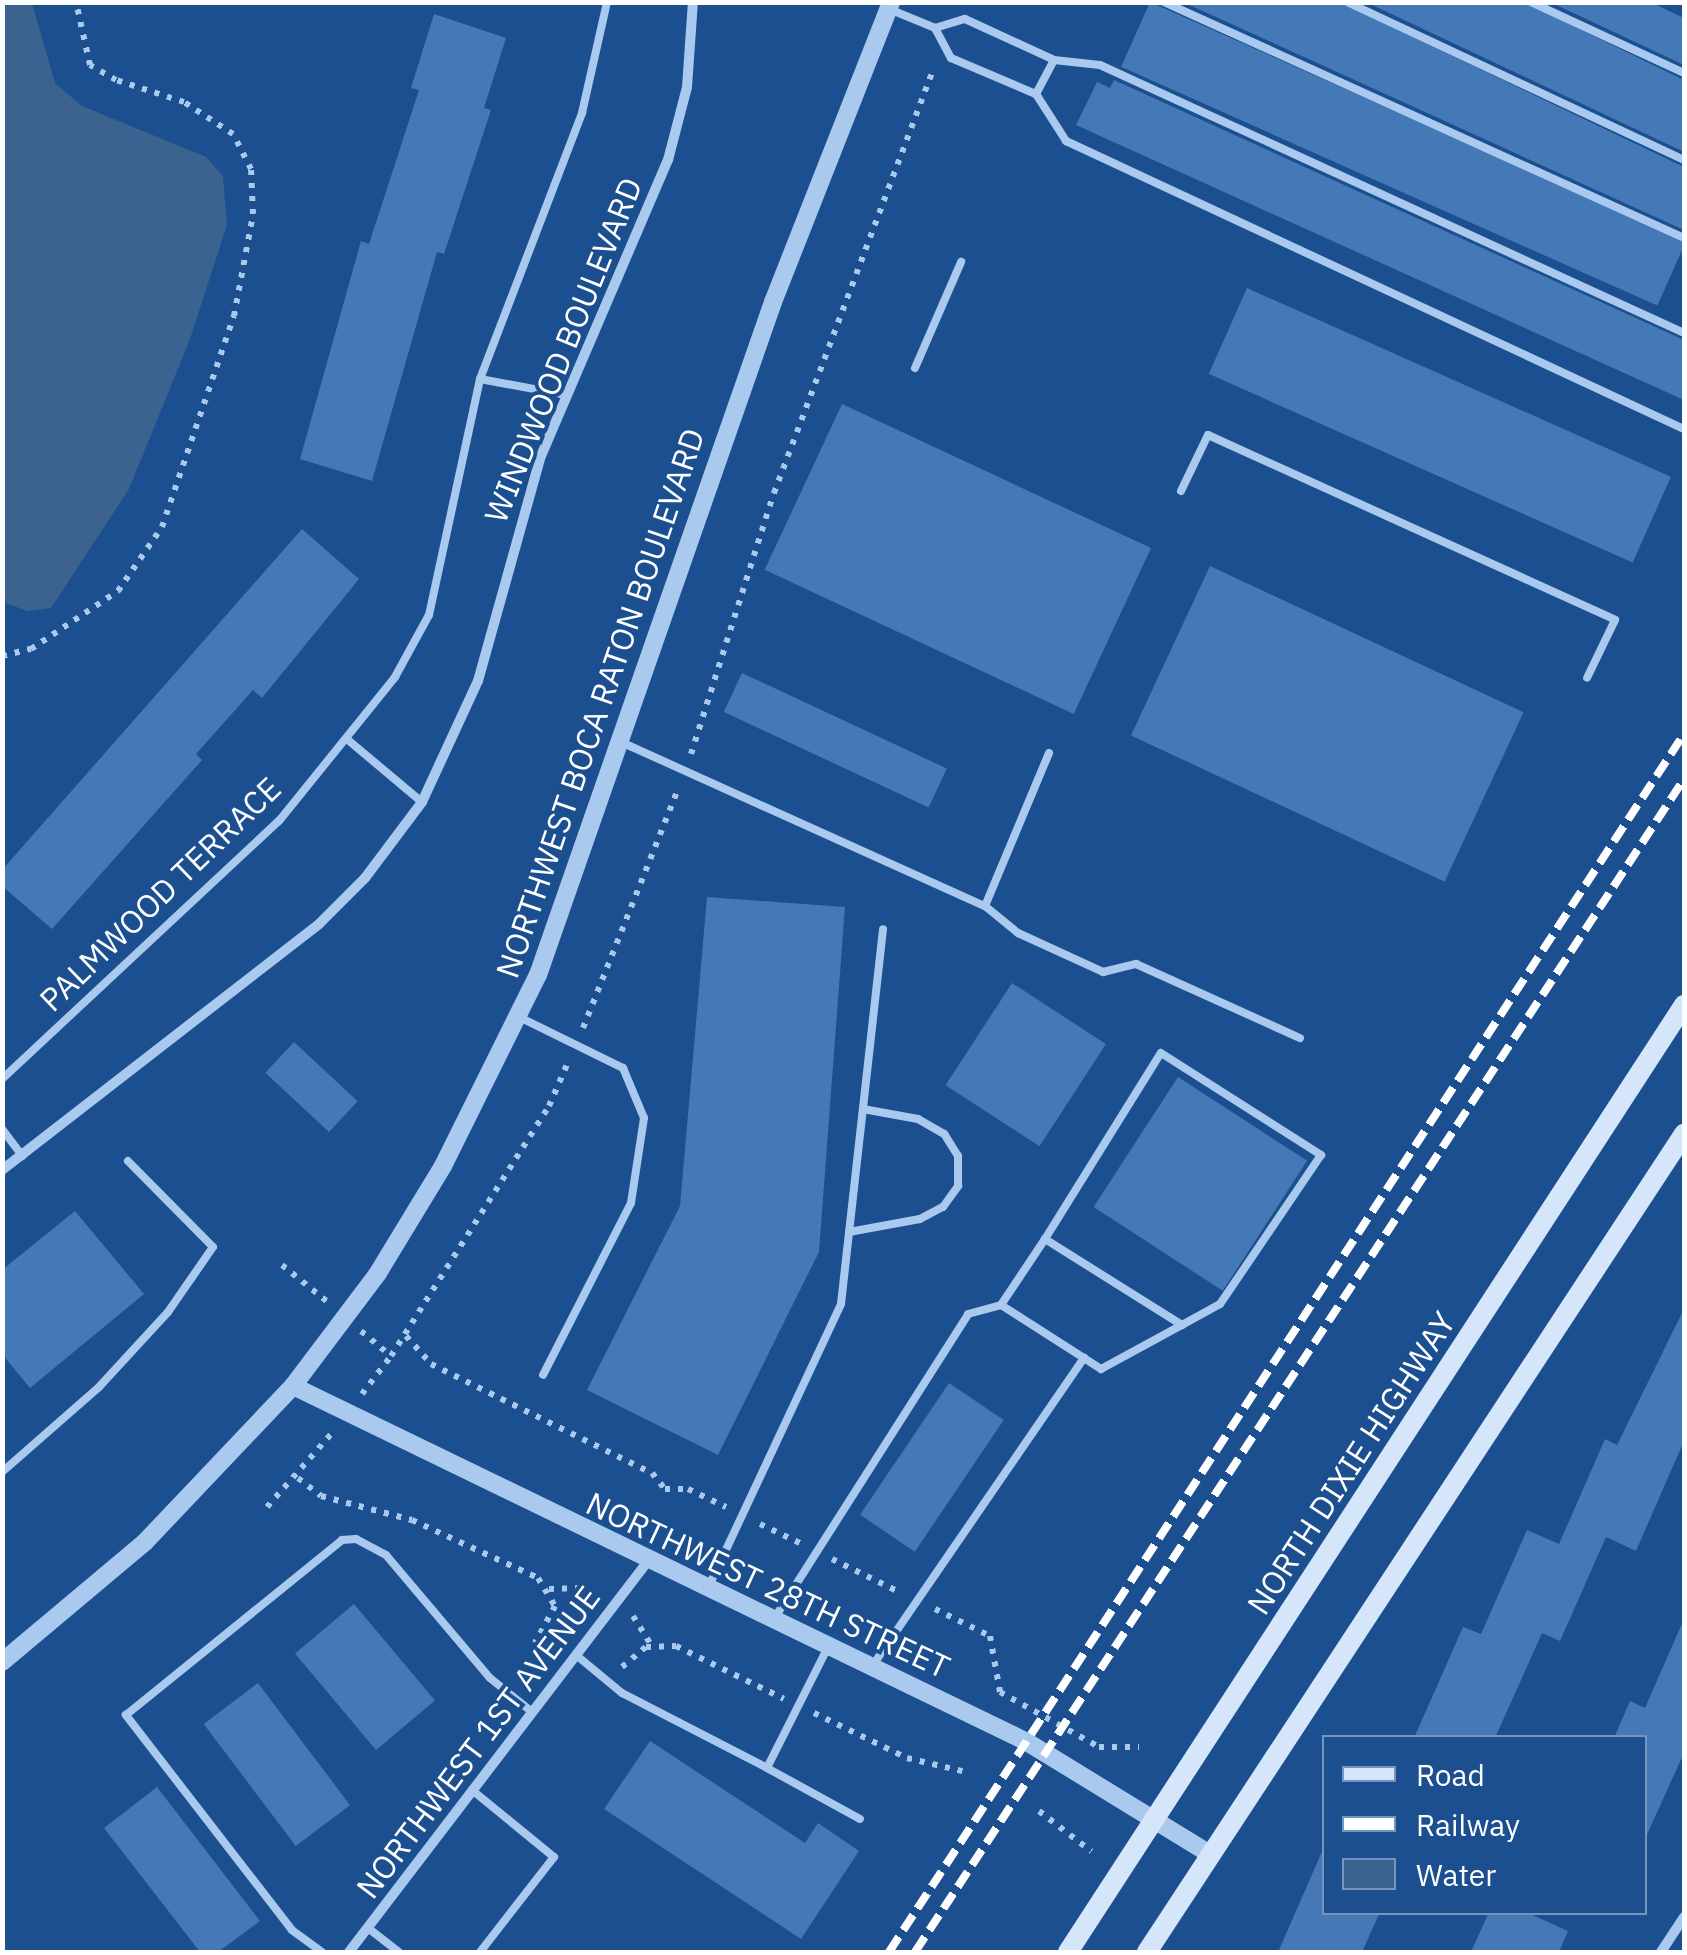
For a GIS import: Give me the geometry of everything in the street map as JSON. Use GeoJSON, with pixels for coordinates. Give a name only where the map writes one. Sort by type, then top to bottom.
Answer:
{"type":"FeatureCollection","features":[{"type":"Feature","properties":{"kind":"main road","name":"NORTH DIXIE HIGHWAY"},"geometry":{"type":"LineString","coordinates":[[1068,1952],[1684,1005]]}},
{"type":"Feature","properties":{"kind":"main road"},"geometry":{"type":"LineString","coordinates":[[1147,1952],[1208,1853],[1684,1134]]}},
{"type":"Feature","properties":{"kind":"street","name":"WINDWOOD BOULEVARD"},"geometry":{"type":"LineString","coordinates":[[2,1170],[319,924],[366,878],[422,802],[478,680],[509,552],[566,395],[668,160],[687,87],[693,2]]}},
{"type":"Feature","properties":{"kind":"street","name":"NORTHWEST BOCA RATON BOULEVARD"},"geometry":{"type":"LineString","coordinates":[[2,1662],[145,1542],[293,1386],[378,1273],[443,1166],[519,1018],[622,742],[773,302],[890,6]]}},
{"type":"Feature","properties":{"kind":"street","name":"NORTHWEST 28TH STREET"},"geometry":{"type":"LineString","coordinates":[[293,1386],[647,1562],[1026,1742],[1208,1853]]}},
{"type":"Feature","properties":{"kind":"street","name":"NORTHWEST 1ST AVENUE"},"geometry":{"type":"LineString","coordinates":[[349,1952],[647,1562]]}},
{"type":"Feature","properties":{"kind":"street"},"geometry":{"type":"LineString","coordinates":[[1661,1952],[1683,1922]]}},
{"type":"Feature","properties":{"kind":"lane","name":"PALMWOOD TERRACE"},"geometry":{"type":"LineString","coordinates":[[2,1080],[278,821],[348,740],[395,677],[429,615],[480,379],[582,113],[607,2]]}},
{"type":"Feature","properties":{"kind":"lane"},"geometry":{"type":"LineString","coordinates":[[1164,2],[1684,238]]}},
{"type":"Feature","properties":{"kind":"lane"},"geometry":{"type":"LineString","coordinates":[[1347,2],[1684,160]]}},
{"type":"Feature","properties":{"kind":"lane"},"geometry":{"type":"LineString","coordinates":[[1531,2],[1684,73]]}},
{"type":"Feature","properties":{"kind":"lane"},"geometry":{"type":"LineString","coordinates":[[890,6],[935,28],[951,58],[1036,94],[1066,142],[1684,429]]}},
{"type":"Feature","properties":{"kind":"lane"},"geometry":{"type":"LineString","coordinates":[[935,28],[965,19],[1054,60],[1100,66],[1684,333]]}},
{"type":"Feature","properties":{"kind":"lane"},"geometry":{"type":"LineString","coordinates":[[1036,94],[1054,60]]}},
{"type":"Feature","properties":{"kind":"lane"},"geometry":{"type":"LineString","coordinates":[[915,368],[962,262]]}},
{"type":"Feature","properties":{"kind":"lane"},"geometry":{"type":"LineString","coordinates":[[480,379],[566,395]]}},
{"type":"Feature","properties":{"kind":"lane"},"geometry":{"type":"LineString","coordinates":[[1181,490],[1208,435],[1615,620],[1587,678]]}},
{"type":"Feature","properties":{"kind":"lane"},"geometry":{"type":"LineString","coordinates":[[348,740],[422,802]]}},
{"type":"Feature","properties":{"kind":"lane"},"geometry":{"type":"LineString","coordinates":[[622,742],[984,906],[1018,933],[1103,972],[1136,964],[1300,1038]]}},
{"type":"Feature","properties":{"kind":"lane"},"geometry":{"type":"LineString","coordinates":[[984,906],[1048,752]]}},
{"type":"Feature","properties":{"kind":"lane"},"geometry":{"type":"LineString","coordinates":[[707,1590],[841,1304],[883,929]]}},
{"type":"Feature","properties":{"kind":"lane"},"geometry":{"type":"LineString","coordinates":[[519,1018],[624,1068],[644,1118],[631,1204],[544,1375]]}},
{"type":"Feature","properties":{"kind":"lane"},"geometry":{"type":"LineString","coordinates":[[772,1622],[968,1314],[1001,1306],[1161,1053],[1320,1154],[1220,1304],[1101,1369],[1001,1306]]}},
{"type":"Feature","properties":{"kind":"lane"},"geometry":{"type":"LineString","coordinates":[[850,1232],[920,1219],[944,1207],[958,1186],[958,1156],[944,1134],[918,1119],[863,1108]]}},
{"type":"Feature","properties":{"kind":"lane"},"geometry":{"type":"LineString","coordinates":[[2,1129],[22,1156]]}},
{"type":"Feature","properties":{"kind":"lane"},"geometry":{"type":"LineString","coordinates":[[2,1472],[99,1387],[168,1312],[213,1247],[128,1162]]}},
{"type":"Feature","properties":{"kind":"lane"},"geometry":{"type":"LineString","coordinates":[[1044,1239],[1182,1326]]}},
{"type":"Feature","properties":{"kind":"lane"},"geometry":{"type":"LineString","coordinates":[[870,1668],[1084,1358]]}},
{"type":"Feature","properties":{"kind":"lane"},"geometry":{"type":"LineString","coordinates":[[322,1952],[292,1930],[126,1715],[342,1540],[356,1539],[386,1555],[490,1678],[532,1712]]}},
{"type":"Feature","properties":{"kind":"lane"},"geometry":{"type":"LineString","coordinates":[[767,1768],[827,1648]]}},
{"type":"Feature","properties":{"kind":"lane"},"geometry":{"type":"LineString","coordinates":[[576,1655],[622,1693],[860,1818]]}},
{"type":"Feature","properties":{"kind":"lane"},"geometry":{"type":"LineString","coordinates":[[472,1790],[554,1856],[480,1952]]}},
{"type":"Feature","properties":{"kind":"lane"},"geometry":{"type":"LineString","coordinates":[[368,1928],[399,1952]]}},
{"type":"Feature","properties":{"kind":"path"},"geometry":{"type":"LineString","coordinates":[[2,656],[32,650],[118,591],[162,526],[234,316],[253,214],[251,169],[233,134],[184,102],[116,80],[90,64],[76,2]]}},
{"type":"Feature","properties":{"kind":"path"},"geometry":{"type":"LineString","coordinates":[[406,1336],[430,1364],[652,1473],[665,1488],[688,1488],[990,1636],[1000,1692],[1099,1747],[1139,1747]]}},
{"type":"Feature","properties":{"kind":"path"},"geometry":{"type":"LineString","coordinates":[[298,1478],[321,1496],[412,1520],[549,1589],[580,1588]]}},
{"type":"Feature","properties":{"kind":"path"},"geometry":{"type":"LineString","coordinates":[[535,1643],[555,1606],[549,1589]]}},
{"type":"Feature","properties":{"kind":"path"},"geometry":{"type":"LineString","coordinates":[[633,1616],[652,1646]]}},
{"type":"Feature","properties":{"kind":"path"},"geometry":{"type":"LineString","coordinates":[[1039,1810],[1091,1851]]}},
{"type":"Feature","properties":{"kind":"water"},"geometry":{"type":"Polygon","coordinates":[[[2,3],[32,3],[55,83],[82,106],[206,157],[223,176],[227,225],[190,339],[129,489],[51,608],[28,611],[2,602],[2,3]]]}},
{"type":"Feature","properties":{"kind":"building"},"geometry":{"type":"Polygon","coordinates":[[[1150,2],[1684,240],[1657,306],[1121,67],[1150,2]]]}},
{"type":"Feature","properties":{"kind":"building"},"geometry":{"type":"Polygon","coordinates":[[[1183,2],[1340,2],[1684,167],[1684,230],[1183,2]]]}},
{"type":"Feature","properties":{"kind":"building"},"geometry":{"type":"Polygon","coordinates":[[[1366,2],[1524,2],[1684,80],[1684,152],[1366,2]]]}},
{"type":"Feature","properties":{"kind":"building"},"geometry":{"type":"Polygon","coordinates":[[[1550,2],[1650,2],[1684,18],[1684,65],[1550,2]]]}},
{"type":"Feature","properties":{"kind":"building"},"geometry":{"type":"Polygon","coordinates":[[[434,14],[506,38],[484,108],[491,110],[444,254],[437,252],[372,481],[300,459],[361,241],[369,244],[419,90],[411,88],[434,14]]]}},
{"type":"Feature","properties":{"kind":"building"},"geometry":{"type":"Polygon","coordinates":[[[1114,80],[1684,340],[1684,400],[1076,125],[1097,82],[1110,88],[1114,80]]]}},
{"type":"Feature","properties":{"kind":"building"},"geometry":{"type":"Polygon","coordinates":[[[1247,288],[1671,477],[1633,563],[1209,374],[1247,288]]]}},
{"type":"Feature","properties":{"kind":"building"},"geometry":{"type":"Polygon","coordinates":[[[842,404],[1151,548],[1074,714],[765,570],[842,404]]]}},
{"type":"Feature","properties":{"kind":"building"},"geometry":{"type":"Polygon","coordinates":[[[302,529],[359,579],[262,698],[253,690],[196,754],[202,760],[52,929],[2,886],[2,870],[302,529]]]}},
{"type":"Feature","properties":{"kind":"building"},"geometry":{"type":"Polygon","coordinates":[[[1210,566],[1524,712],[1445,882],[1131,735],[1210,566]]]}},
{"type":"Feature","properties":{"kind":"building"},"geometry":{"type":"Polygon","coordinates":[[[742,673],[947,769],[929,807],[724,712],[742,673]]]}},
{"type":"Feature","properties":{"kind":"building"},"geometry":{"type":"Polygon","coordinates":[[[707,897],[845,907],[819,1252],[718,1455],[587,1390],[680,1206],[707,897]]]}},
{"type":"Feature","properties":{"kind":"building"},"geometry":{"type":"Polygon","coordinates":[[[1012,983],[1106,1044],[1039,1146],[946,1085],[1012,983]]]}},
{"type":"Feature","properties":{"kind":"building"},"geometry":{"type":"Polygon","coordinates":[[[294,1042],[358,1101],[329,1132],[265,1073],[294,1042]]]}},
{"type":"Feature","properties":{"kind":"building"},"geometry":{"type":"Polygon","coordinates":[[[1178,1077],[1307,1161],[1223,1291],[1094,1207],[1178,1077]]]}},
{"type":"Feature","properties":{"kind":"building"},"geometry":{"type":"Polygon","coordinates":[[[75,1211],[144,1294],[30,1388],[2,1354],[2,1270],[75,1211]]]}},
{"type":"Feature","properties":{"kind":"building"},"geometry":{"type":"Polygon","coordinates":[[[1684,1309],[1684,1441],[1636,1551],[1606,1537],[1560,1641],[1542,1633],[1496,1735],[1415,1735],[1463,1627],[1481,1634],[1527,1530],[1559,1544],[1605,1439],[1617,1445],[1684,1309]]]}},
{"type":"Feature","properties":{"kind":"building"},"geometry":{"type":"Polygon","coordinates":[[[949,1383],[1004,1420],[915,1552],[860,1515],[949,1383]]]}},
{"type":"Feature","properties":{"kind":"building"},"geometry":{"type":"Polygon","coordinates":[[[354,1604],[435,1701],[376,1750],[295,1653],[354,1604]]]}},
{"type":"Feature","properties":{"kind":"building"},"geometry":{"type":"Polygon","coordinates":[[[1684,1619],[1684,1753],[1647,1834],[1647,1735],[1615,1735],[1630,1701],[1645,1708],[1684,1619]]]}},
{"type":"Feature","properties":{"kind":"building"},"geometry":{"type":"Polygon","coordinates":[[[258,1683],[350,1805],[296,1846],[204,1724],[258,1683]]]}},
{"type":"Feature","properties":{"kind":"building"},"geometry":{"type":"Polygon","coordinates":[[[650,1741],[805,1843],[818,1823],[859,1851],[801,1939],[604,1809],[650,1741]]]}},
{"type":"Feature","properties":{"kind":"building"},"geometry":{"type":"Polygon","coordinates":[[[157,1787],[260,1921],[218,1952],[200,1952],[104,1828],[157,1787]]]}},
{"type":"Feature","properties":{"kind":"building"},"geometry":{"type":"Polygon","coordinates":[[[1322,1852],[1322,1915],[1379,1915],[1362,1952],[1278,1952],[1322,1852]]]}},
{"type":"Feature","properties":{"kind":"building"},"geometry":{"type":"Polygon","coordinates":[[[1488,1915],[1533,1915],[1568,1931],[1559,1952],[1471,1952],[1488,1915]]]}},
{"type":"Feature","properties":{"kind":"railway"},"geometry":{"type":"LineString","coordinates":[[889,1952],[1684,734]]}},
{"type":"Feature","properties":{"kind":"railway"},"geometry":{"type":"LineString","coordinates":[[915,1952],[1684,779]]}}]}
